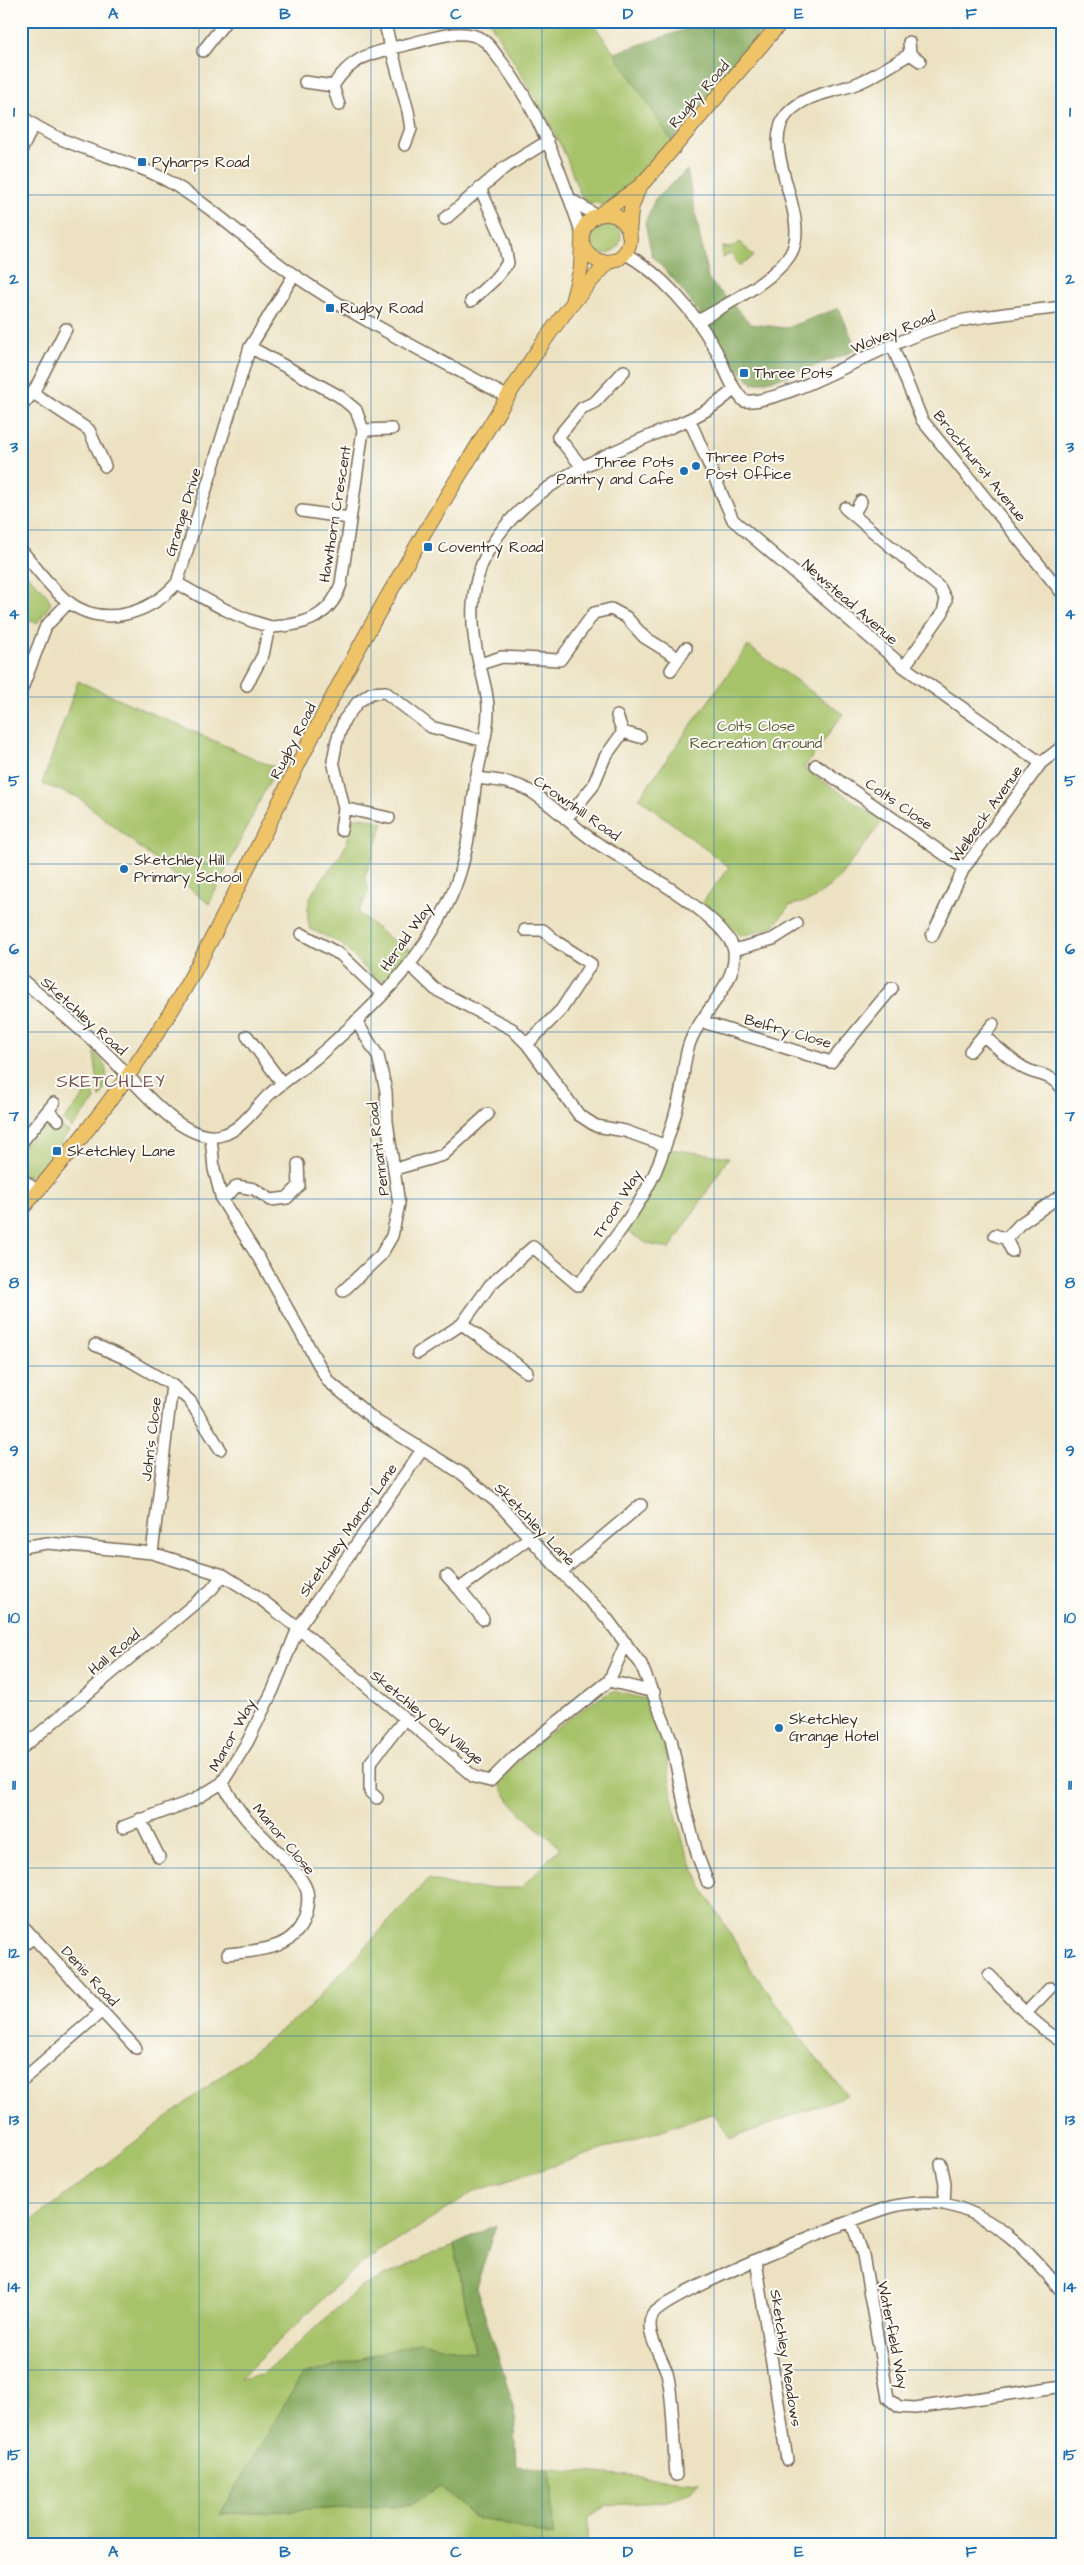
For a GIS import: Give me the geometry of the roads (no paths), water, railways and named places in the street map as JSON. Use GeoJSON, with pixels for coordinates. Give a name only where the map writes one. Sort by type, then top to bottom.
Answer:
{"type":"FeatureCollection","features":[{"type":"Feature","properties":{"kind":"main road","name":"Rugby Road"},"geometry":{"type":"LineString","coordinates":[[598,215],[640,186],[782,21]]}},
{"type":"Feature","properties":{"kind":"main road","name":"Rugby Road"},"geometry":{"type":"LineString","coordinates":[[629,234],[631,209],[640,186]]}},
{"type":"Feature","properties":{"kind":"main road"},"geometry":{"type":"LineString","coordinates":[[598,215],[615,216],[626,227],[629,234],[629,244],[624,253],[610,262],[592,258],[586,251],[582,238],[587,223],[598,215]]}},
{"type":"Feature","properties":{"kind":"main road","name":"Rugby Road"},"geometry":{"type":"LineString","coordinates":[[572,301],[581,268],[582,238]]}},
{"type":"Feature","properties":{"kind":"main road","name":"Rugby Road"},"geometry":{"type":"LineString","coordinates":[[21,1210],[81,1139],[127,1075],[180,995],[227,910],[317,727],[421,538],[508,397],[572,301],[610,262]]}},
{"type":"Feature","properties":{"kind":"street"},"geometry":{"type":"LineString","coordinates":[[204,51],[226,21]]}},
{"type":"Feature","properties":{"kind":"street"},"geometry":{"type":"LineString","coordinates":[[384,21],[411,129],[405,145]]}},
{"type":"Feature","properties":{"kind":"street"},"geometry":{"type":"LineString","coordinates":[[333,86],[350,64],[391,49],[453,34],[470,35],[484,40],[514,78],[548,140],[582,238]]}},
{"type":"Feature","properties":{"kind":"street"},"geometry":{"type":"LineString","coordinates":[[909,42],[910,54]]}},
{"type":"Feature","properties":{"kind":"street"},"geometry":{"type":"LineString","coordinates":[[910,54],[920,61]]}},
{"type":"Feature","properties":{"kind":"street"},"geometry":{"type":"LineString","coordinates":[[698,321],[746,292],[784,263],[791,253],[796,228],[778,140],[782,122],[787,113],[806,98],[854,84],[910,54]]}},
{"type":"Feature","properties":{"kind":"street"},"geometry":{"type":"LineString","coordinates":[[306,82],[333,86]]}},
{"type":"Feature","properties":{"kind":"street"},"geometry":{"type":"LineString","coordinates":[[333,86],[339,105]]}},
{"type":"Feature","properties":{"kind":"street"},"geometry":{"type":"LineString","coordinates":[[21,116],[33,126],[74,146],[171,182],[199,200],[294,275],[397,338],[508,397]]}},
{"type":"Feature","properties":{"kind":"street"},"geometry":{"type":"LineString","coordinates":[[21,151],[33,126]]}},
{"type":"Feature","properties":{"kind":"street"},"geometry":{"type":"LineString","coordinates":[[445,220],[504,168],[548,140]]}},
{"type":"Feature","properties":{"kind":"street"},"geometry":{"type":"LineString","coordinates":[[471,302],[494,280],[508,263],[504,242],[480,188]]}},
{"type":"Feature","properties":{"kind":"street"},"geometry":{"type":"LineString","coordinates":[[570,199],[598,215]]}},
{"type":"Feature","properties":{"kind":"street"},"geometry":{"type":"LineString","coordinates":[[624,253],[667,286],[698,321],[724,366],[733,390],[715,406],[690,421],[582,467],[558,437],[577,414],[594,402],[624,371]]}},
{"type":"Feature","properties":{"kind":"street","name":"Grange Drive"},"geometry":{"type":"LineString","coordinates":[[21,550],[48,584],[68,602],[87,611],[112,616],[141,610],[164,598],[177,583],[250,347],[294,275]]}},
{"type":"Feature","properties":{"kind":"street","name":"Wolvey Road"},"geometry":{"type":"LineString","coordinates":[[733,390],[744,401],[756,402],[830,374],[892,345],[963,321],[1063,307]]}},
{"type":"Feature","properties":{"kind":"street"},"geometry":{"type":"LineString","coordinates":[[21,407],[33,393],[66,329]]}},
{"type":"Feature","properties":{"kind":"street","name":"Brockhurst Avenue"},"geometry":{"type":"LineString","coordinates":[[892,345],[922,420],[1063,594]]}},
{"type":"Feature","properties":{"kind":"street","name":"Hawthorn Crescent"},"geometry":{"type":"LineString","coordinates":[[177,583],[212,603],[269,627],[304,624],[328,608],[336,597],[341,584],[349,518],[364,430],[356,410],[338,396],[250,347]]}},
{"type":"Feature","properties":{"kind":"street"},"geometry":{"type":"LineString","coordinates":[[33,393],[89,430],[105,466]]}},
{"type":"Feature","properties":{"kind":"street","name":"Newstead Avenue"},"geometry":{"type":"LineString","coordinates":[[690,421],[733,520],[904,667],[1041,763]]}},
{"type":"Feature","properties":{"kind":"street"},"geometry":{"type":"LineString","coordinates":[[364,430],[392,429]]}},
{"type":"Feature","properties":{"kind":"street","name":"Herald Way"},"geometry":{"type":"LineString","coordinates":[[211,1137],[229,1133],[282,1083],[299,1072],[356,1021],[409,964],[438,922],[456,884],[468,842],[476,778],[484,741],[488,706],[473,634],[472,612],[479,572],[486,554],[503,528],[532,499],[582,467]]}},
{"type":"Feature","properties":{"kind":"street"},"geometry":{"type":"LineString","coordinates":[[861,501],[849,511],[940,588],[946,600],[943,612],[904,667]]}},
{"type":"Feature","properties":{"kind":"street"},"geometry":{"type":"LineString","coordinates":[[302,511],[349,518]]}},
{"type":"Feature","properties":{"kind":"street"},"geometry":{"type":"LineString","coordinates":[[21,691],[46,626],[68,602]]}},
{"type":"Feature","properties":{"kind":"street"},"geometry":{"type":"LineString","coordinates":[[480,664],[502,656],[560,660],[594,613],[611,609],[626,617],[656,646],[678,658]]}},
{"type":"Feature","properties":{"kind":"street"},"geometry":{"type":"LineString","coordinates":[[247,685],[263,655],[269,627]]}},
{"type":"Feature","properties":{"kind":"street"},"geometry":{"type":"LineString","coordinates":[[671,670],[686,648]]}},
{"type":"Feature","properties":{"kind":"street"},"geometry":{"type":"LineString","coordinates":[[341,830],[344,808],[333,761],[337,740],[344,720],[358,702],[371,693],[385,692],[432,727],[484,741]]}},
{"type":"Feature","properties":{"kind":"street"},"geometry":{"type":"LineString","coordinates":[[617,716],[623,732]]}},
{"type":"Feature","properties":{"kind":"street"},"geometry":{"type":"LineString","coordinates":[[623,732],[640,737]]}},
{"type":"Feature","properties":{"kind":"street"},"geometry":{"type":"LineString","coordinates":[[566,819],[593,786],[605,757],[623,732]]}},
{"type":"Feature","properties":{"kind":"street","name":"Welbeck Avenue"},"geometry":{"type":"LineString","coordinates":[[932,936],[964,868],[1041,763],[1063,746]]}},
{"type":"Feature","properties":{"kind":"street","name":"Colts Close"},"geometry":{"type":"LineString","coordinates":[[816,765],[964,868]]}},
{"type":"Feature","properties":{"kind":"street","name":"Crownhill Road"},"geometry":{"type":"LineString","coordinates":[[476,778],[508,783],[526,789],[596,842],[630,861],[713,919],[734,950]]}},
{"type":"Feature","properties":{"kind":"street"},"geometry":{"type":"LineString","coordinates":[[344,808],[389,818]]}},
{"type":"Feature","properties":{"kind":"street"},"geometry":{"type":"LineString","coordinates":[[734,950],[773,939],[796,924]]}},
{"type":"Feature","properties":{"kind":"street"},"geometry":{"type":"LineString","coordinates":[[525,930],[543,930],[556,942],[591,964],[561,1010],[526,1044]]}},
{"type":"Feature","properties":{"kind":"street"},"geometry":{"type":"LineString","coordinates":[[302,934],[341,955],[382,994]]}},
{"type":"Feature","properties":{"kind":"street","name":"Troon Way"},"geometry":{"type":"LineString","coordinates":[[462,1324],[490,1285],[533,1247],[578,1285],[605,1250],[645,1193],[664,1145],[680,1092],[690,1041],[732,972],[734,950]]}},
{"type":"Feature","properties":{"kind":"street"},"geometry":{"type":"LineString","coordinates":[[409,964],[435,989],[512,1029],[526,1044],[579,1115],[596,1126],[625,1131],[664,1145]]}},
{"type":"Feature","properties":{"kind":"street","name":"Sketchley Road"},"geometry":{"type":"LineString","coordinates":[[21,980],[111,1057],[127,1075]]}},
{"type":"Feature","properties":{"kind":"street","name":"Belfry Close"},"geometry":{"type":"LineString","coordinates":[[703,1022],[831,1062],[892,988]]}},
{"type":"Feature","properties":{"kind":"street","name":"Pennant Road"},"geometry":{"type":"LineString","coordinates":[[343,1291],[381,1255],[392,1236],[399,1204],[387,1122],[386,1091],[378,1056],[356,1021]]}},
{"type":"Feature","properties":{"kind":"street"},"geometry":{"type":"LineString","coordinates":[[970,1051],[985,1037],[993,1024]]}},
{"type":"Feature","properties":{"kind":"street"},"geometry":{"type":"LineString","coordinates":[[247,1036],[282,1083]]}},
{"type":"Feature","properties":{"kind":"street"},"geometry":{"type":"LineString","coordinates":[[985,1037],[1024,1068],[1043,1073],[1063,1089]]}},
{"type":"Feature","properties":{"kind":"street"},"geometry":{"type":"LineString","coordinates":[[127,1075],[173,1119],[192,1131],[211,1137]]}},
{"type":"Feature","properties":{"kind":"street"},"geometry":{"type":"LineString","coordinates":[[21,1143],[51,1107],[58,1120]]}},
{"type":"Feature","properties":{"kind":"street"},"geometry":{"type":"LineString","coordinates":[[395,1170],[443,1155],[488,1114]]}},
{"type":"Feature","properties":{"kind":"street","name":"Sketchley Lane"},"geometry":{"type":"LineString","coordinates":[[211,1137],[214,1169],[222,1200],[263,1265],[328,1381],[376,1421],[461,1473],[499,1504],[560,1572],[605,1616],[641,1664],[654,1692],[671,1739],[685,1808],[698,1857],[708,1883]]}},
{"type":"Feature","properties":{"kind":"street"},"geometry":{"type":"LineString","coordinates":[[222,1200],[237,1186],[254,1189],[271,1200],[288,1198],[299,1186],[298,1164]]}},
{"type":"Feature","properties":{"kind":"street"},"geometry":{"type":"LineString","coordinates":[[21,1178],[37,1191]]}},
{"type":"Feature","properties":{"kind":"street"},"geometry":{"type":"LineString","coordinates":[[1012,1251],[1000,1237],[1063,1194]]}},
{"type":"Feature","properties":{"kind":"street"},"geometry":{"type":"LineString","coordinates":[[418,1353],[462,1324],[527,1372]]}},
{"type":"Feature","properties":{"kind":"street","name":"John's Close"},"geometry":{"type":"LineString","coordinates":[[96,1345],[127,1359],[172,1385],[152,1553]]}},
{"type":"Feature","properties":{"kind":"street"},"geometry":{"type":"LineString","coordinates":[[172,1385],[190,1401],[220,1449]]}},
{"type":"Feature","properties":{"kind":"street","name":"Sketchley Manor Lane"},"geometry":{"type":"LineString","coordinates":[[298,1628],[422,1450]]}},
{"type":"Feature","properties":{"kind":"street"},"geometry":{"type":"LineString","coordinates":[[560,1572],[641,1505]]}},
{"type":"Feature","properties":{"kind":"street"},"geometry":{"type":"LineString","coordinates":[[459,1589],[529,1538]]}},
{"type":"Feature","properties":{"kind":"street","name":"Sketchley Old Village"},"geometry":{"type":"LineString","coordinates":[[21,1547],[48,1543],[152,1553],[223,1575],[258,1597],[298,1628],[404,1720],[474,1777],[490,1781],[515,1756],[609,1681],[626,1643]]}},
{"type":"Feature","properties":{"kind":"street","name":"Hall Road"},"geometry":{"type":"LineString","coordinates":[[21,1750],[211,1590],[223,1575]]}},
{"type":"Feature","properties":{"kind":"street"},"geometry":{"type":"LineString","coordinates":[[446,1576],[484,1619]]}},
{"type":"Feature","properties":{"kind":"street","name":"Manor Way"},"geometry":{"type":"LineString","coordinates":[[123,1827],[194,1800],[222,1783],[248,1741],[273,1690],[298,1628]]}},
{"type":"Feature","properties":{"kind":"street"},"geometry":{"type":"LineString","coordinates":[[609,1681],[654,1692]]}},
{"type":"Feature","properties":{"kind":"street"},"geometry":{"type":"LineString","coordinates":[[377,1798],[370,1792],[370,1763],[404,1720]]}},
{"type":"Feature","properties":{"kind":"street","name":"Manor Close"},"geometry":{"type":"LineString","coordinates":[[222,1783],[246,1820],[296,1873],[307,1890],[308,1907],[302,1924],[293,1937],[284,1944],[271,1949],[228,1954]]}},
{"type":"Feature","properties":{"kind":"street"},"geometry":{"type":"LineString","coordinates":[[140,1819],[159,1857]]}},
{"type":"Feature","properties":{"kind":"street","name":"Denis Road"},"geometry":{"type":"LineString","coordinates":[[21,1924],[136,2048]]}},
{"type":"Feature","properties":{"kind":"street"},"geometry":{"type":"LineString","coordinates":[[21,1946],[34,1937]]}},
{"type":"Feature","properties":{"kind":"street"},"geometry":{"type":"LineString","coordinates":[[989,1974],[1026,2013],[1047,2032],[1063,2042]]}},
{"type":"Feature","properties":{"kind":"street"},"geometry":{"type":"LineString","coordinates":[[1026,2013],[1050,1988]]}},
{"type":"Feature","properties":{"kind":"street"},"geometry":{"type":"LineString","coordinates":[[21,2082],[102,2012]]}},
{"type":"Feature","properties":{"kind":"street"},"geometry":{"type":"LineString","coordinates":[[941,2164],[945,2183],[944,2204]]}},
{"type":"Feature","properties":{"kind":"street"},"geometry":{"type":"LineString","coordinates":[[676,2475],[667,2375],[652,2336],[650,2323],[653,2314],[680,2296],[756,2260],[886,2208],[915,2203],[944,2204],[993,2223],[1015,2240],[1063,2292]]}},
{"type":"Feature","properties":{"kind":"street","name":"Waterfield Way"},"geometry":{"type":"LineString","coordinates":[[851,2221],[862,2254],[888,2398],[899,2407],[915,2408],[1063,2386]]}},
{"type":"Feature","properties":{"kind":"street","name":"Sketchley Meadows"},"geometry":{"type":"LineString","coordinates":[[756,2260],[787,2460]]}},
{"type":"Feature","properties":{"kind":"place","name":"Pyharps Road"},"geometry":{"type":"Point","coordinates":[142,162]}},
{"type":"Feature","properties":{"kind":"place","name":"Rugby Road"},"geometry":{"type":"Point","coordinates":[330,308]}},
{"type":"Feature","properties":{"kind":"place","name":"Three Pots"},"geometry":{"type":"Point","coordinates":[744,373]}},
{"type":"Feature","properties":{"kind":"place","name":"Three Pots Post Office"},"geometry":{"type":"Point","coordinates":[696,466]}},
{"type":"Feature","properties":{"kind":"place","name":"Three Pots Pantry and Cafe"},"geometry":{"type":"Point","coordinates":[684,471]}},
{"type":"Feature","properties":{"kind":"place","name":"Coventry Road"},"geometry":{"type":"Point","coordinates":[428,547]}},
{"type":"Feature","properties":{"kind":"place","name":"Sketchley Hill Primary School"},"geometry":{"type":"Point","coordinates":[124,869]}},
{"type":"Feature","properties":{"kind":"place","name":"Sketchley Lane"},"geometry":{"type":"Point","coordinates":[57,1151]}},
{"type":"Feature","properties":{"kind":"place","name":"Sketchley Grange Hotel"},"geometry":{"type":"Point","coordinates":[779,1728]}},
{"type":"Feature","properties":{"kind":"district","name":"SKETCHLEY"},"geometry":{"type":"Point","coordinates":[111,1081]}},
{"type":"Feature","properties":{"kind":"park label","name":"Colts Close Recreation Ground"},"geometry":{"type":"Point","coordinates":[756,734]}}]}
